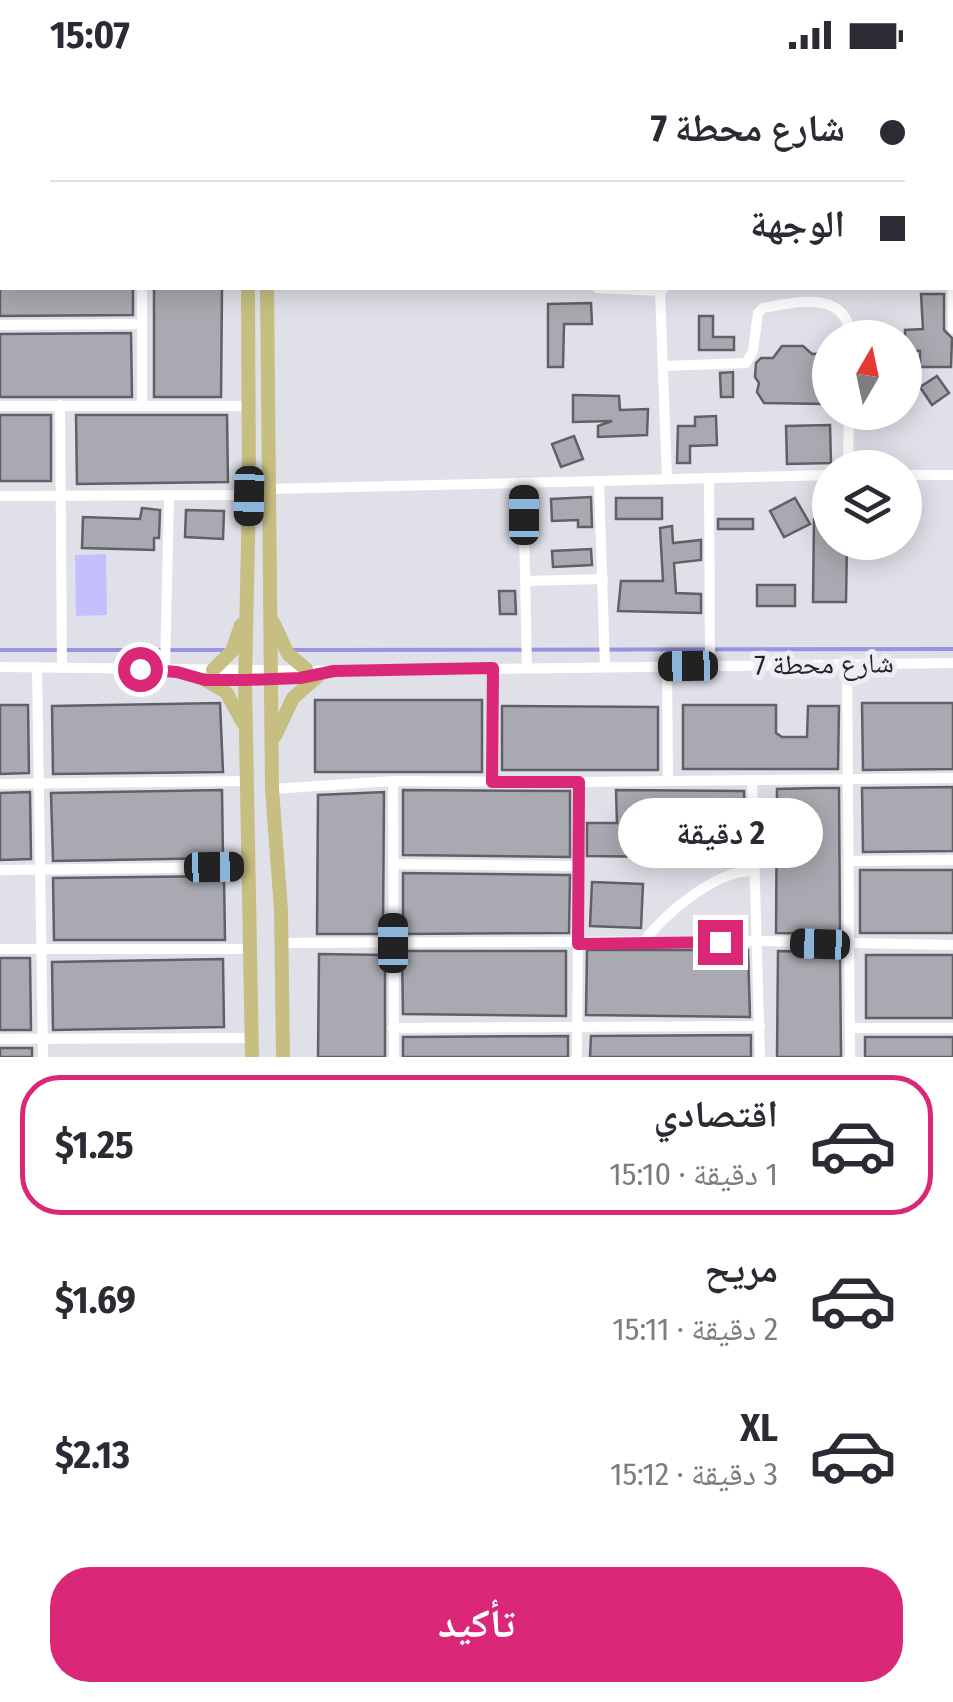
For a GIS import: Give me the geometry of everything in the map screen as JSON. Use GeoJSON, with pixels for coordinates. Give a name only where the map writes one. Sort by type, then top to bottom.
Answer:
{"type":"FeatureCollection","features":[{"type":"Feature","properties":{"kind":"main road"},"geometry":{"type":"LineString","coordinates":[[248,290],[245,675],[252,1057]]}},
{"type":"Feature","properties":{"kind":"main road"},"geometry":{"type":"LineString","coordinates":[[267,290],[268,607],[272,789],[283,943],[283,1057]]}},
{"type":"Feature","properties":{"kind":"main road"},"geometry":{"type":"LineString","coordinates":[[246,605],[236,643],[209,675],[226,692],[247,732]]}},
{"type":"Feature","properties":{"kind":"main road"},"geometry":{"type":"LineString","coordinates":[[268,607],[284,648],[312,672],[280,721],[271,746]]}},
{"type":"Feature","properties":{"kind":"street"},"geometry":{"type":"LineString","coordinates":[[142,290],[142,405]]}},
{"type":"Feature","properties":{"kind":"street"},"geometry":{"type":"LineString","coordinates":[[662,290],[666,479]]}},
{"type":"Feature","properties":{"kind":"street"},"geometry":{"type":"LineString","coordinates":[[952,290],[953,328]]}},
{"type":"Feature","properties":{"kind":"street"},"geometry":{"type":"LineString","coordinates":[[662,366],[746,363],[753,351],[758,313],[763,308],[800,301],[822,302],[840,310],[848,320]]}},
{"type":"Feature","properties":{"kind":"street"},"geometry":{"type":"LineString","coordinates":[[0,325],[142,324]]}},
{"type":"Feature","properties":{"kind":"street"},"geometry":{"type":"LineString","coordinates":[[60,405],[62,668]]}},
{"type":"Feature","properties":{"kind":"street"},"geometry":{"type":"LineString","coordinates":[[0,406],[249,406]]}},
{"type":"Feature","properties":{"kind":"street"},"geometry":{"type":"LineString","coordinates":[[269,490],[812,475]]}},
{"type":"Feature","properties":{"kind":"street"},"geometry":{"type":"LineString","coordinates":[[922,475],[953,475]]}},
{"type":"Feature","properties":{"kind":"street"},"geometry":{"type":"LineString","coordinates":[[709,478],[710,666]]}},
{"type":"Feature","properties":{"kind":"street"},"geometry":{"type":"LineString","coordinates":[[599,481],[606,667]]}},
{"type":"Feature","properties":{"kind":"street"},"geometry":{"type":"LineString","coordinates":[[524,482],[526,668]]}},
{"type":"Feature","properties":{"kind":"street"},"geometry":{"type":"LineString","coordinates":[[0,496],[249,496]]}},
{"type":"Feature","properties":{"kind":"street"},"geometry":{"type":"LineString","coordinates":[[169,496],[171,671]]}},
{"type":"Feature","properties":{"kind":"street"},"geometry":{"type":"LineString","coordinates":[[525,581],[603,578]]}},
{"type":"Feature","properties":{"kind":"street","name":"شارع محطة 7"},"geometry":{"type":"LineString","coordinates":[[0,667],[245,675],[953,662]]}},
{"type":"Feature","properties":{"kind":"street"},"geometry":{"type":"LineString","coordinates":[[847,664],[850,1057]]}},
{"type":"Feature","properties":{"kind":"street"},"geometry":{"type":"LineString","coordinates":[[666,666],[668,780]]}},
{"type":"Feature","properties":{"kind":"street"},"geometry":{"type":"LineString","coordinates":[[37,667],[43,1057]]}},
{"type":"Feature","properties":{"kind":"street"},"geometry":{"type":"LineString","coordinates":[[492,782],[493,668]]}},
{"type":"Feature","properties":{"kind":"street"},"geometry":{"type":"LineString","coordinates":[[272,789],[392,780],[953,778]]}},
{"type":"Feature","properties":{"kind":"street"},"geometry":{"type":"LineString","coordinates":[[392,780],[394,1057]]}},
{"type":"Feature","properties":{"kind":"street"},"geometry":{"type":"LineString","coordinates":[[0,784],[247,781]]}},
{"type":"Feature","properties":{"kind":"street"},"geometry":{"type":"LineString","coordinates":[[752,781],[760,1057]]}},
{"type":"Feature","properties":{"kind":"street"},"geometry":{"type":"LineString","coordinates":[[577,1057],[579,782]]}},
{"type":"Feature","properties":{"kind":"street"},"geometry":{"type":"LineString","coordinates":[[849,861],[953,860]]}},
{"type":"Feature","properties":{"kind":"street"},"geometry":{"type":"LineString","coordinates":[[393,864],[578,866]]}},
{"type":"Feature","properties":{"kind":"street"},"geometry":{"type":"LineString","coordinates":[[0,870],[249,867]]}},
{"type":"Feature","properties":{"kind":"street"},"geometry":{"type":"LineString","coordinates":[[642,944],[677,907],[730,873],[752,870]]}},
{"type":"Feature","properties":{"kind":"street"},"geometry":{"type":"LineString","coordinates":[[283,943],[758,941],[953,945]]}},
{"type":"Feature","properties":{"kind":"street"},"geometry":{"type":"LineString","coordinates":[[0,949],[251,948]]}},
{"type":"Feature","properties":{"kind":"street"},"geometry":{"type":"LineString","coordinates":[[393,1028],[760,1026]]}},
{"type":"Feature","properties":{"kind":"street"},"geometry":{"type":"LineString","coordinates":[[850,1028],[953,1028]]}},
{"type":"Feature","properties":{"kind":"street"},"geometry":{"type":"LineString","coordinates":[[0,1039],[252,1038]]}},
{"type":"Feature","properties":{"kind":"shaded area"},"geometry":{"type":"Polygon","coordinates":[[[106,554],[107,615],[76,616],[75,555],[106,554]]]}},
{"type":"Feature","properties":{"kind":"building"},"geometry":{"type":"Polygon","coordinates":[[[0,290],[133,290],[133,315],[0,316],[0,290]]]}},
{"type":"Feature","properties":{"kind":"building"},"geometry":{"type":"Polygon","coordinates":[[[154,290],[222,290],[221,397],[154,397],[154,290]]]}},
{"type":"Feature","properties":{"kind":"building"},"geometry":{"type":"Polygon","coordinates":[[[921,294],[944,294],[944,330],[952,338],[951,367],[922,367],[921,294]]]}},
{"type":"Feature","properties":{"kind":"building"},"geometry":{"type":"Polygon","coordinates":[[[591,303],[592,324],[564,324],[563,367],[548,367],[548,304],[591,303]]]}},
{"type":"Feature","properties":{"kind":"building"},"geometry":{"type":"Polygon","coordinates":[[[699,316],[713,316],[713,337],[734,337],[734,350],[699,350],[699,316]]]}},
{"type":"Feature","properties":{"kind":"building"},"geometry":{"type":"Polygon","coordinates":[[[131,333],[132,397],[0,397],[0,334],[131,333]]]}},
{"type":"Feature","properties":{"kind":"building"},"geometry":{"type":"Polygon","coordinates":[[[782,346],[803,346],[812,354],[812,404],[764,403],[757,392],[756,363],[761,358],[773,358],[782,346]]]}},
{"type":"Feature","properties":{"kind":"building"},"geometry":{"type":"Polygon","coordinates":[[[733,372],[733,397],[721,397],[720,373],[733,372]]]}},
{"type":"Feature","properties":{"kind":"building"},"geometry":{"type":"Polygon","coordinates":[[[937,376],[949,393],[932,405],[922,386],[937,376]]]}},
{"type":"Feature","properties":{"kind":"building"},"geometry":{"type":"Polygon","coordinates":[[[573,395],[619,396],[620,410],[648,409],[647,435],[598,437],[598,426],[612,421],[573,422],[573,395]]]}},
{"type":"Feature","properties":{"kind":"building"},"geometry":{"type":"Polygon","coordinates":[[[0,415],[51,415],[51,481],[0,481],[0,415]]]}},
{"type":"Feature","properties":{"kind":"building"},"geometry":{"type":"Polygon","coordinates":[[[76,415],[227,415],[228,482],[77,484],[76,415]]]}},
{"type":"Feature","properties":{"kind":"building"},"geometry":{"type":"Polygon","coordinates":[[[716,416],[717,445],[690,446],[690,463],[677,463],[678,426],[695,426],[695,417],[716,416]]]}},
{"type":"Feature","properties":{"kind":"building"},"geometry":{"type":"Polygon","coordinates":[[[786,426],[830,430],[831,450],[812,450],[812,463],[787,464],[786,426]]]}},
{"type":"Feature","properties":{"kind":"building"},"geometry":{"type":"Polygon","coordinates":[[[574,436],[583,459],[561,467],[552,444],[574,436]]]}},
{"type":"Feature","properties":{"kind":"building"},"geometry":{"type":"Polygon","coordinates":[[[591,497],[592,527],[578,527],[578,520],[552,521],[551,499],[591,497]]]}},
{"type":"Feature","properties":{"kind":"building"},"geometry":{"type":"Polygon","coordinates":[[[616,498],[662,498],[662,519],[616,519],[616,498]]]}},
{"type":"Feature","properties":{"kind":"building"},"geometry":{"type":"Polygon","coordinates":[[[795,498],[810,524],[784,537],[770,511],[795,498]]]}},
{"type":"Feature","properties":{"kind":"building"},"geometry":{"type":"Polygon","coordinates":[[[142,508],[160,510],[159,538],[154,538],[154,550],[82,548],[83,517],[140,519],[142,508]]]}},
{"type":"Feature","properties":{"kind":"building"},"geometry":{"type":"Polygon","coordinates":[[[186,510],[224,511],[223,539],[185,537],[186,510]]]}},
{"type":"Feature","properties":{"kind":"building"},"geometry":{"type":"Polygon","coordinates":[[[718,519],[753,519],[753,529],[718,529],[718,519]]]}},
{"type":"Feature","properties":{"kind":"building"},"geometry":{"type":"Polygon","coordinates":[[[672,526],[673,543],[701,540],[701,560],[674,563],[676,593],[701,594],[701,613],[618,611],[621,581],[663,581],[660,528],[672,526]]]}},
{"type":"Feature","properties":{"kind":"building"},"geometry":{"type":"Polygon","coordinates":[[[591,549],[592,565],[553,567],[552,551],[591,549]]]}},
{"type":"Feature","properties":{"kind":"building"},"geometry":{"type":"Polygon","coordinates":[[[814,560],[847,560],[846,602],[813,602],[814,560]]]}},
{"type":"Feature","properties":{"kind":"building"},"geometry":{"type":"Polygon","coordinates":[[[757,585],[795,585],[795,606],[757,606],[757,585]]]}},
{"type":"Feature","properties":{"kind":"building"},"geometry":{"type":"Polygon","coordinates":[[[499,591],[515,591],[516,614],[500,614],[499,591]]]}},
{"type":"Feature","properties":{"kind":"building"},"geometry":{"type":"Polygon","coordinates":[[[315,700],[482,700],[482,772],[315,772],[315,700]]]}},
{"type":"Feature","properties":{"kind":"building"},"geometry":{"type":"Polygon","coordinates":[[[220,703],[223,772],[53,774],[52,706],[220,703]]]}},
{"type":"Feature","properties":{"kind":"building"},"geometry":{"type":"Polygon","coordinates":[[[862,703],[953,703],[953,769],[863,770],[862,703]]]}},
{"type":"Feature","properties":{"kind":"building"},"geometry":{"type":"Polygon","coordinates":[[[0,705],[28,705],[29,773],[0,774],[0,705]]]}},
{"type":"Feature","properties":{"kind":"building"},"geometry":{"type":"Polygon","coordinates":[[[683,705],[776,705],[776,733],[782,737],[807,737],[808,706],[839,706],[838,769],[683,769],[683,705]]]}},
{"type":"Feature","properties":{"kind":"building"},"geometry":{"type":"Polygon","coordinates":[[[502,706],[658,707],[658,770],[502,770],[502,706]]]}},
{"type":"Feature","properties":{"kind":"building"},"geometry":{"type":"Polygon","coordinates":[[[953,787],[953,851],[863,852],[862,788],[953,787]]]}},
{"type":"Feature","properties":{"kind":"building"},"geometry":{"type":"Polygon","coordinates":[[[839,788],[840,934],[776,933],[777,789],[839,788]]]}},
{"type":"Feature","properties":{"kind":"building"},"geometry":{"type":"Polygon","coordinates":[[[222,790],[223,858],[53,861],[51,793],[222,790]]]}},
{"type":"Feature","properties":{"kind":"building"},"geometry":{"type":"Polygon","coordinates":[[[403,790],[570,791],[570,857],[403,855],[403,790]]]}},
{"type":"Feature","properties":{"kind":"building"},"geometry":{"type":"Polygon","coordinates":[[[616,790],[744,791],[746,858],[587,856],[587,823],[617,823],[616,790]]]}},
{"type":"Feature","properties":{"kind":"building"},"geometry":{"type":"Polygon","coordinates":[[[30,792],[31,859],[0,860],[0,793],[30,792]]]}},
{"type":"Feature","properties":{"kind":"building"},"geometry":{"type":"Polygon","coordinates":[[[384,792],[383,934],[317,934],[318,795],[384,792]]]}},
{"type":"Feature","properties":{"kind":"building"},"geometry":{"type":"Polygon","coordinates":[[[860,870],[953,870],[953,933],[860,933],[860,870]]]}},
{"type":"Feature","properties":{"kind":"building"},"geometry":{"type":"Polygon","coordinates":[[[403,873],[570,875],[569,933],[403,934],[403,873]]]}},
{"type":"Feature","properties":{"kind":"building"},"geometry":{"type":"Polygon","coordinates":[[[224,876],[225,940],[54,940],[53,878],[224,876]]]}},
{"type":"Feature","properties":{"kind":"building"},"geometry":{"type":"Polygon","coordinates":[[[592,882],[643,884],[641,928],[590,926],[592,882]]]}},
{"type":"Feature","properties":{"kind":"building"},"geometry":{"type":"Polygon","coordinates":[[[587,950],[748,950],[750,1017],[586,1015],[587,950]]]}},
{"type":"Feature","properties":{"kind":"building"},"geometry":{"type":"Polygon","coordinates":[[[402,951],[566,951],[566,1016],[403,1014],[402,951]]]}},
{"type":"Feature","properties":{"kind":"building"},"geometry":{"type":"Polygon","coordinates":[[[778,951],[840,952],[841,1057],[777,1057],[778,951]]]}},
{"type":"Feature","properties":{"kind":"building"},"geometry":{"type":"Polygon","coordinates":[[[319,954],[385,955],[385,1057],[318,1057],[319,954]]]}},
{"type":"Feature","properties":{"kind":"building"},"geometry":{"type":"Polygon","coordinates":[[[866,955],[953,955],[953,1018],[866,1018],[866,955]]]}},
{"type":"Feature","properties":{"kind":"building"},"geometry":{"type":"Polygon","coordinates":[[[0,958],[30,958],[31,1030],[0,1030],[0,958]]]}},
{"type":"Feature","properties":{"kind":"building"},"geometry":{"type":"Polygon","coordinates":[[[223,959],[224,1027],[53,1030],[52,962],[223,959]]]}},
{"type":"Feature","properties":{"kind":"building"},"geometry":{"type":"Polygon","coordinates":[[[751,1035],[751,1057],[590,1057],[591,1036],[751,1035]]]}},
{"type":"Feature","properties":{"kind":"building"},"geometry":{"type":"Polygon","coordinates":[[[568,1036],[568,1057],[403,1057],[403,1037],[568,1036]]]}},
{"type":"Feature","properties":{"kind":"building"},"geometry":{"type":"Polygon","coordinates":[[[865,1037],[953,1037],[953,1057],[865,1057],[865,1037]]]}},
{"type":"Feature","properties":{"kind":"building"},"geometry":{"type":"Polygon","coordinates":[[[0,1048],[32,1048],[32,1057],[0,1057],[0,1048]]]}},
{"type":"Feature","properties":{"kind":"waterway"},"geometry":{"type":"LineString","coordinates":[[290,650],[953,649]]}},
{"type":"Feature","properties":{"kind":"waterway"},"geometry":{"type":"LineString","coordinates":[[0,650],[225,650]]}},
{"type":"Feature","properties":{"kind":"route"},"geometry":{"type":"LineString","coordinates":[[140,669],[177,672],[205,680],[245,680],[300,678],[334,671],[493,668],[492,782],[579,782],[578,944],[720,942]]}}]}
